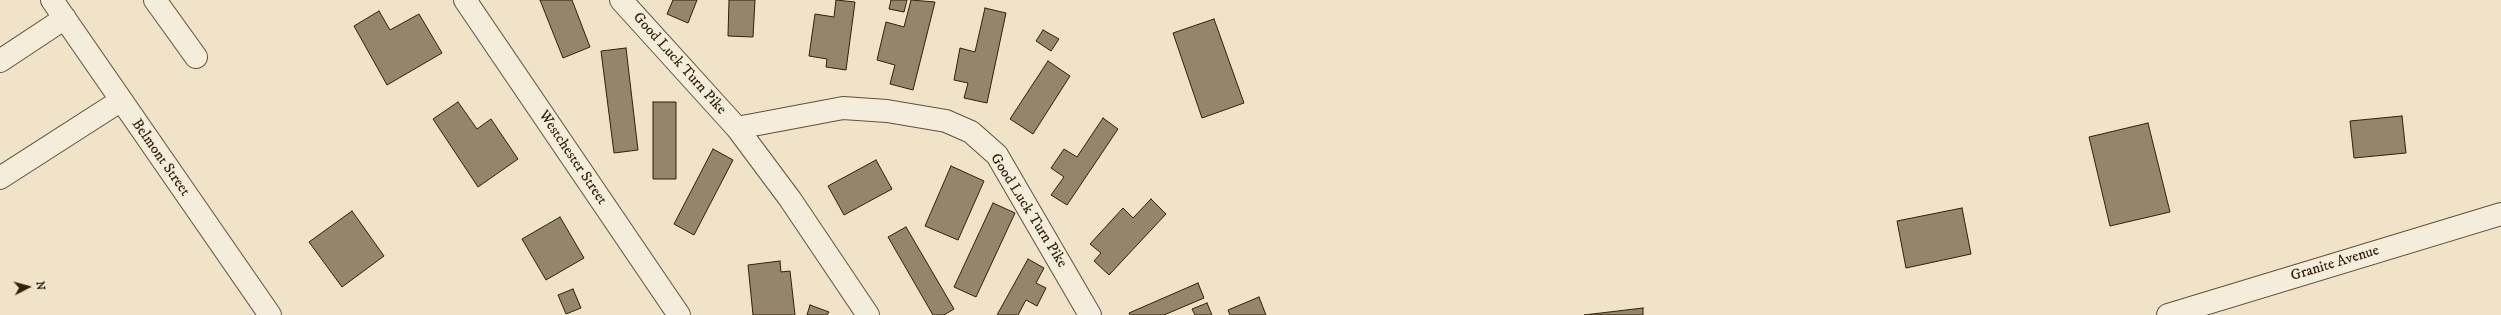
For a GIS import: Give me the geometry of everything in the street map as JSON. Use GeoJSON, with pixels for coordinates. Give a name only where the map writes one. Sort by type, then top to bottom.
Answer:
{"type":"FeatureCollection","features":[{"type":"Feature","properties":{"kind":"street","name":"Belmont Street"},"geometry":{"type":"LineString","coordinates":[[52,0],[270,315]]}},
{"type":"Feature","properties":{"kind":"street"},"geometry":{"type":"LineString","coordinates":[[155,0],[196,58]]}},
{"type":"Feature","properties":{"kind":"street","name":"Westchester Street"},"geometry":{"type":"LineString","coordinates":[[465,0],[678,315]]}},
{"type":"Feature","properties":{"kind":"street","name":"Good Luck Turn Pike"},"geometry":{"type":"LineString","coordinates":[[621,0],[738,128],[790,199],[868,315]]}},
{"type":"Feature","properties":{"kind":"street"},"geometry":{"type":"LineString","coordinates":[[0,61],[65,18]]}},
{"type":"Feature","properties":{"kind":"street"},"geometry":{"type":"LineString","coordinates":[[0,178],[120,100]]}},
{"type":"Feature","properties":{"kind":"street","name":"Good Luck Turn Pike"},"geometry":{"type":"LineString","coordinates":[[738,128],[843,108],[887,111],[946,121],[971,132],[997,155],[1090,315]]}},
{"type":"Feature","properties":{"kind":"street","name":"Granite Avenue"},"geometry":{"type":"LineString","coordinates":[[2168,315],[2501,214]]}},
{"type":"Feature","properties":{"kind":"building"},"geometry":{"type":"Polygon","coordinates":[[[540,0],[572,0],[590,47],[563,58],[540,0]]]}},
{"type":"Feature","properties":{"kind":"building"},"geometry":{"type":"Polygon","coordinates":[[[673,0],[697,0],[688,23],[667,14],[673,0]]]}},
{"type":"Feature","properties":{"kind":"building"},"geometry":{"type":"Polygon","coordinates":[[[729,0],[755,0],[753,37],[728,36],[729,0]]]}},
{"type":"Feature","properties":{"kind":"building"},"geometry":{"type":"Polygon","coordinates":[[[836,0],[855,2],[846,70],[826,67],[827,59],[809,56],[815,14],[834,17],[836,0]]]}},
{"type":"Feature","properties":{"kind":"building"},"geometry":{"type":"Polygon","coordinates":[[[891,0],[907,0],[904,12],[889,9],[891,0]]]}},
{"type":"Feature","properties":{"kind":"building"},"geometry":{"type":"Polygon","coordinates":[[[911,0],[935,2],[913,90],[890,84],[895,65],[877,60],[886,22],[904,27],[911,0]]]}},
{"type":"Feature","properties":{"kind":"building"},"geometry":{"type":"Polygon","coordinates":[[[985,8],[1006,13],[987,103],[964,98],[968,83],[954,80],[960,48],[975,52],[985,8]]]}},
{"type":"Feature","properties":{"kind":"building"},"geometry":{"type":"Polygon","coordinates":[[[379,11],[390,30],[419,14],[442,53],[387,85],[354,26],[379,11]]]}},
{"type":"Feature","properties":{"kind":"building"},"geometry":{"type":"Polygon","coordinates":[[[1214,19],[1244,103],[1202,118],[1173,33],[1214,19]]]}},
{"type":"Feature","properties":{"kind":"building"},"geometry":{"type":"Polygon","coordinates":[[[1043,30],[1059,39],[1051,51],[1036,41],[1043,30]]]}},
{"type":"Feature","properties":{"kind":"building"},"geometry":{"type":"Polygon","coordinates":[[[626,48],[638,150],[614,153],[601,51],[626,48]]]}},
{"type":"Feature","properties":{"kind":"building"},"geometry":{"type":"Polygon","coordinates":[[[1048,61],[1070,76],[1033,134],[1010,119],[1048,61]]]}},
{"type":"Feature","properties":{"kind":"building"},"geometry":{"type":"Polygon","coordinates":[[[458,102],[477,129],[491,119],[518,159],[478,187],[433,119],[458,102]]]}},
{"type":"Feature","properties":{"kind":"building"},"geometry":{"type":"Polygon","coordinates":[[[653,102],[676,102],[676,179],[653,179],[653,102]]]}},
{"type":"Feature","properties":{"kind":"building"},"geometry":{"type":"Polygon","coordinates":[[[2402,116],[2406,153],[2354,158],[2350,121],[2402,116]]]}},
{"type":"Feature","properties":{"kind":"building"},"geometry":{"type":"Polygon","coordinates":[[[1103,118],[1118,129],[1067,205],[1051,195],[1064,177],[1051,168],[1064,149],[1077,157],[1103,118]]]}},
{"type":"Feature","properties":{"kind":"building"},"geometry":{"type":"Polygon","coordinates":[[[2148,123],[2170,212],[2110,226],[2089,137],[2148,123]]]}},
{"type":"Feature","properties":{"kind":"building"},"geometry":{"type":"Polygon","coordinates":[[[713,149],[733,160],[694,235],[674,224],[713,149]]]}},
{"type":"Feature","properties":{"kind":"building"},"geometry":{"type":"Polygon","coordinates":[[[876,160],[892,189],[844,215],[828,186],[876,160]]]}},
{"type":"Feature","properties":{"kind":"building"},"geometry":{"type":"Polygon","coordinates":[[[951,166],[984,181],[958,240],[925,226],[951,166]]]}},
{"type":"Feature","properties":{"kind":"building"},"geometry":{"type":"Polygon","coordinates":[[[1151,199],[1166,214],[1109,275],[1094,261],[1101,253],[1090,244],[1123,208],[1133,218],[1151,199]]]}},
{"type":"Feature","properties":{"kind":"building"},"geometry":{"type":"Polygon","coordinates":[[[993,203],[1015,213],[976,297],[954,287],[993,203]]]}},
{"type":"Feature","properties":{"kind":"building"},"geometry":{"type":"Polygon","coordinates":[[[1962,208],[1971,254],[1906,268],[1897,221],[1962,208]]]}},
{"type":"Feature","properties":{"kind":"building"},"geometry":{"type":"Polygon","coordinates":[[[352,211],[384,256],[342,287],[309,242],[352,211]]]}},
{"type":"Feature","properties":{"kind":"building"},"geometry":{"type":"Polygon","coordinates":[[[560,217],[584,258],[546,280],[522,239],[560,217]]]}},
{"type":"Feature","properties":{"kind":"building"},"geometry":{"type":"Polygon","coordinates":[[[906,227],[954,309],[944,315],[933,315],[888,237],[906,227]]]}},
{"type":"Feature","properties":{"kind":"building"},"geometry":{"type":"Polygon","coordinates":[[[1028,259],[1044,268],[1036,283],[1046,288],[1037,306],[1026,300],[1018,315],[997,315],[1028,259]]]}},
{"type":"Feature","properties":{"kind":"building"},"geometry":{"type":"Polygon","coordinates":[[[780,261],[781,272],[790,271],[795,315],[753,315],[748,265],[780,261]]]}},
{"type":"Feature","properties":{"kind":"building"},"geometry":{"type":"Polygon","coordinates":[[[1198,283],[1204,298],[1164,315],[1130,315],[1129,313],[1198,283]]]}},
{"type":"Feature","properties":{"kind":"building"},"geometry":{"type":"Polygon","coordinates":[[[573,289],[581,308],[566,314],[558,295],[573,289]]]}},
{"type":"Feature","properties":{"kind":"building"},"geometry":{"type":"Polygon","coordinates":[[[1259,297],[1266,315],[1230,315],[1228,310],[1259,297]]]}},
{"type":"Feature","properties":{"kind":"building"},"geometry":{"type":"Polygon","coordinates":[[[1207,303],[1212,315],[1195,315],[1192,309],[1207,303]]]}},
{"type":"Feature","properties":{"kind":"building"},"geometry":{"type":"Polygon","coordinates":[[[810,305],[829,312],[827,315],[807,315],[810,305]]]}},
{"type":"Feature","properties":{"kind":"building"},"geometry":{"type":"Polygon","coordinates":[[[1643,308],[1643,315],[1584,315],[1643,308]]]}}]}
